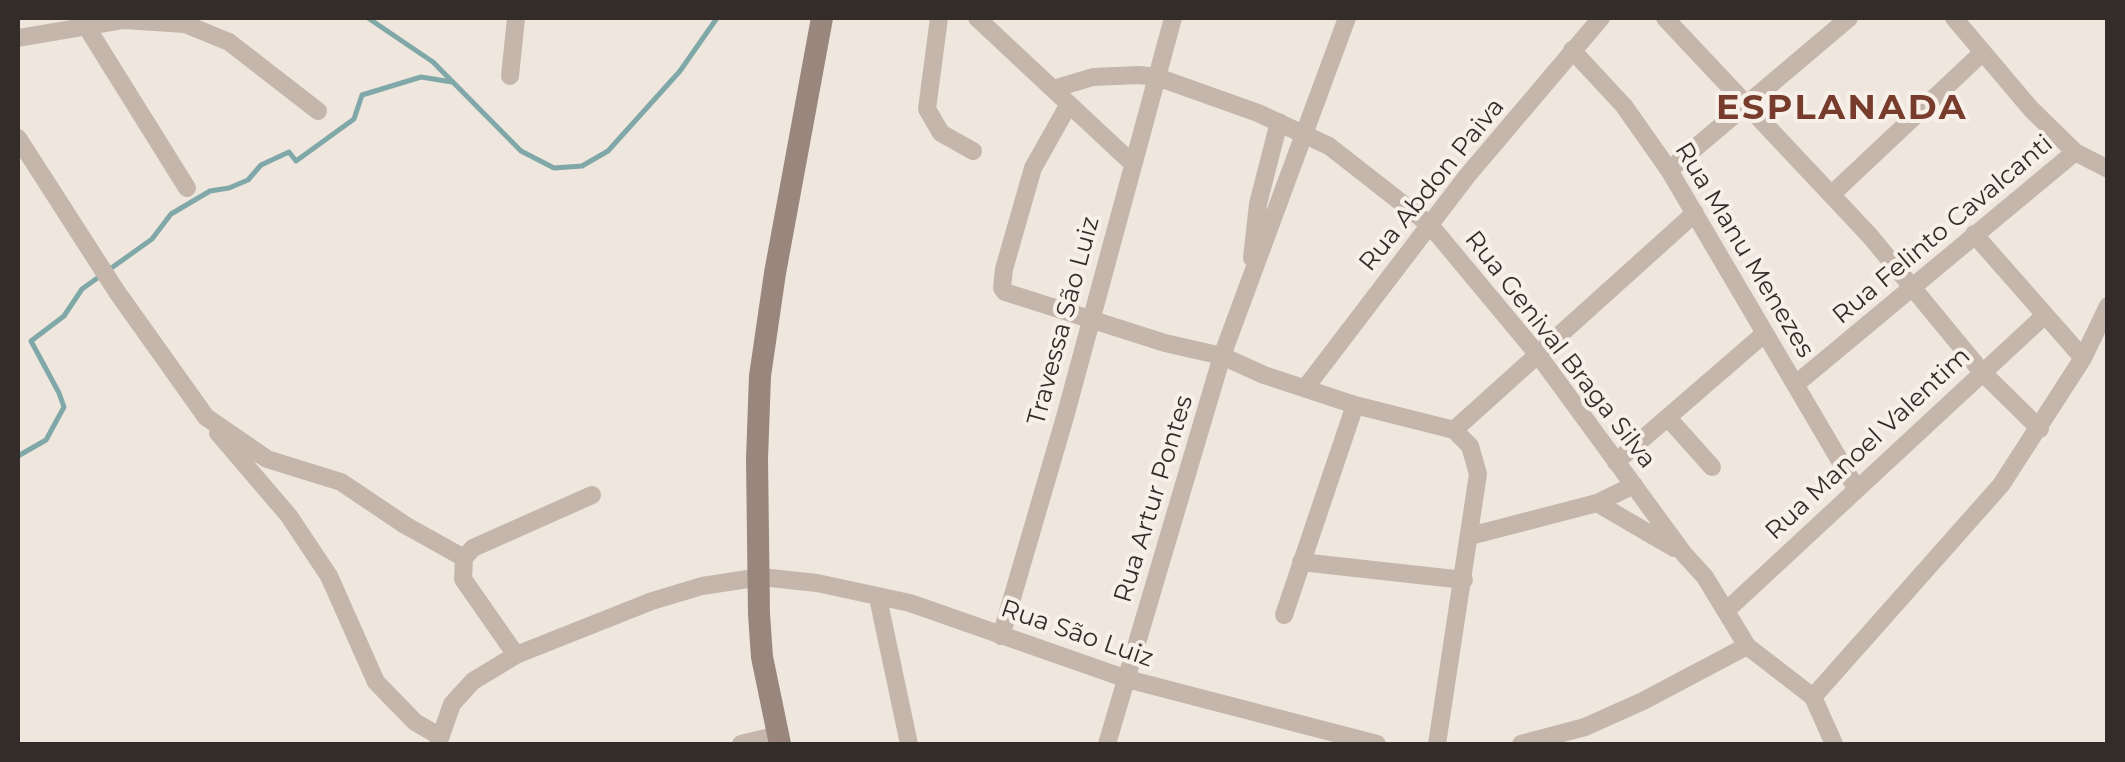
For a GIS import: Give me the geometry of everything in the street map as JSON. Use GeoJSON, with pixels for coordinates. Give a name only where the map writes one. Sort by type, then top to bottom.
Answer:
{"type":"FeatureCollection","features":[{"type":"Feature","properties":{"kind":"main road"},"geometry":{"type":"LineString","coordinates":[[779,740],[762,658],[757,459],[760,376],[822,18]]}},
{"type":"Feature","properties":{"kind":"street"},"geometry":{"type":"LineString","coordinates":[[510,76],[516,18]]}},
{"type":"Feature","properties":{"kind":"street"},"geometry":{"type":"LineString","coordinates":[[939,18],[927,109],[941,133],[974,151]]}},
{"type":"Feature","properties":{"kind":"street"},"geometry":{"type":"LineString","coordinates":[[978,18],[1133,164]]}},
{"type":"Feature","properties":{"kind":"street","name":"Travessa São Luiz"},"geometry":{"type":"LineString","coordinates":[[1001,636],[1173,18]]}},
{"type":"Feature","properties":{"kind":"street","name":"Rua Artur Pontes"},"geometry":{"type":"LineString","coordinates":[[1106,744],[1222,356],[1347,18]]}},
{"type":"Feature","properties":{"kind":"street","name":"Rua Abdon Paiva"},"geometry":{"type":"LineString","coordinates":[[1306,387],[1430,225],[1602,18]]}},
{"type":"Feature","properties":{"kind":"street"},"geometry":{"type":"LineString","coordinates":[[1665,18],[1832,194],[1982,372],[2040,428]]}},
{"type":"Feature","properties":{"kind":"street"},"geometry":{"type":"LineString","coordinates":[[1669,170],[1849,18]]}},
{"type":"Feature","properties":{"kind":"street"},"geometry":{"type":"LineString","coordinates":[[1954,18],[2075,152],[2108,169]]}},
{"type":"Feature","properties":{"kind":"street"},"geometry":{"type":"LineString","coordinates":[[18,38],[124,20],[155,21],[210,32],[248,55],[318,110]]}},
{"type":"Feature","properties":{"kind":"street"},"geometry":{"type":"LineString","coordinates":[[86,26],[186,188]]}},
{"type":"Feature","properties":{"kind":"street","name":"Rua Manu Menezes"},"geometry":{"type":"LineString","coordinates":[[1572,50],[1624,106],[1669,170],[1856,488]]}},
{"type":"Feature","properties":{"kind":"street"},"geometry":{"type":"LineString","coordinates":[[1832,194],[1983,52]]}},
{"type":"Feature","properties":{"kind":"street","name":"Rua Genival Braga Silva"},"geometry":{"type":"LineString","coordinates":[[1053,89],[1094,77],[1156,78],[1278,122],[1329,146],[1430,225],[1539,356],[1727,610],[1747,646],[1813,697]]}},
{"type":"Feature","properties":{"kind":"street"},"geometry":{"type":"LineString","coordinates":[[1069,104],[1033,168],[1015,224],[1002,287],[1007,293],[1165,343],[1222,356],[1264,375],[1354,405],[1454,430],[1470,446],[1478,466],[1437,744]]}},
{"type":"Feature","properties":{"kind":"street","name":"Rua Artur Pontes"},"geometry":{"type":"LineString","coordinates":[[1252,269],[1258,204],[1278,122]]}},
{"type":"Feature","properties":{"kind":"street"},"geometry":{"type":"LineString","coordinates":[[18,138],[117,292],[206,417],[289,516],[329,576],[376,682],[415,722],[439,740]]}},
{"type":"Feature","properties":{"kind":"street","name":"Rua Felinto Cavalcanti"},"geometry":{"type":"LineString","coordinates":[[1796,384],[2075,152]]}},
{"type":"Feature","properties":{"kind":"street"},"geometry":{"type":"LineString","coordinates":[[1454,430],[1695,214]]}},
{"type":"Feature","properties":{"kind":"street"},"geometry":{"type":"LineString","coordinates":[[1974,234],[2083,358]]}},
{"type":"Feature","properties":{"kind":"street"},"geometry":{"type":"LineString","coordinates":[[1834,744],[1813,697],[2002,485],[2083,358],[2108,306]]}},
{"type":"Feature","properties":{"kind":"street","name":"Rua Manoel Valentim"},"geometry":{"type":"LineString","coordinates":[[1727,610],[2044,315]]}},
{"type":"Feature","properties":{"kind":"street"},"geometry":{"type":"LineString","coordinates":[[1616,462],[1764,334]]}},
{"type":"Feature","properties":{"kind":"street"},"geometry":{"type":"LineString","coordinates":[[1284,615],[1354,405]]}},
{"type":"Feature","properties":{"kind":"street"},"geometry":{"type":"LineString","coordinates":[[206,417],[266,459],[341,482],[464,558]]}},
{"type":"Feature","properties":{"kind":"street"},"geometry":{"type":"LineString","coordinates":[[1669,418],[1712,467]]}},
{"type":"Feature","properties":{"kind":"street"},"geometry":{"type":"LineString","coordinates":[[1470,536],[1597,503],[1634,485]]}},
{"type":"Feature","properties":{"kind":"street"},"geometry":{"type":"LineString","coordinates":[[516,655],[463,579],[464,558],[473,548],[592,495]]}},
{"type":"Feature","properties":{"kind":"street","name":"Rua Genival Braga Silva"},"geometry":{"type":"LineString","coordinates":[[1597,503],[1684,554]]}},
{"type":"Feature","properties":{"kind":"street"},"geometry":{"type":"LineString","coordinates":[[1301,562],[1464,580]]}},
{"type":"Feature","properties":{"kind":"street","name":"Rua São Luiz"},"geometry":{"type":"LineString","coordinates":[[439,740],[452,704],[473,681],[516,655],[652,601],[702,586],[761,577],[817,583],[910,602],[1127,680],[1378,744]]}},
{"type":"Feature","properties":{"kind":"street"},"geometry":{"type":"LineString","coordinates":[[878,598],[909,744]]}},
{"type":"Feature","properties":{"kind":"street"},"geometry":{"type":"LineString","coordinates":[[1521,744],[1600,720],[1747,646]]}},
{"type":"Feature","properties":{"kind":"street"},"geometry":{"type":"LineString","coordinates":[[741,744],[779,740]]}},
{"type":"Feature","properties":{"kind":"waterway"},"geometry":{"type":"LineString","coordinates":[[368,18],[433,62],[521,151],[554,168],[582,166],[608,151],[680,71],[717,18]]}},
{"type":"Feature","properties":{"kind":"waterway"},"geometry":{"type":"LineString","coordinates":[[18,456],[46,440],[64,407],[31,341],[64,316],[82,289],[152,239],[171,214],[210,191],[248,180],[261,165],[289,152],[296,161],[354,119],[362,95],[421,77],[452,82]]}},
{"type":"Feature","properties":{"kind":"district","name":"ESPLANADA"},"geometry":{"type":"Point","coordinates":[1842,109]}}]}
